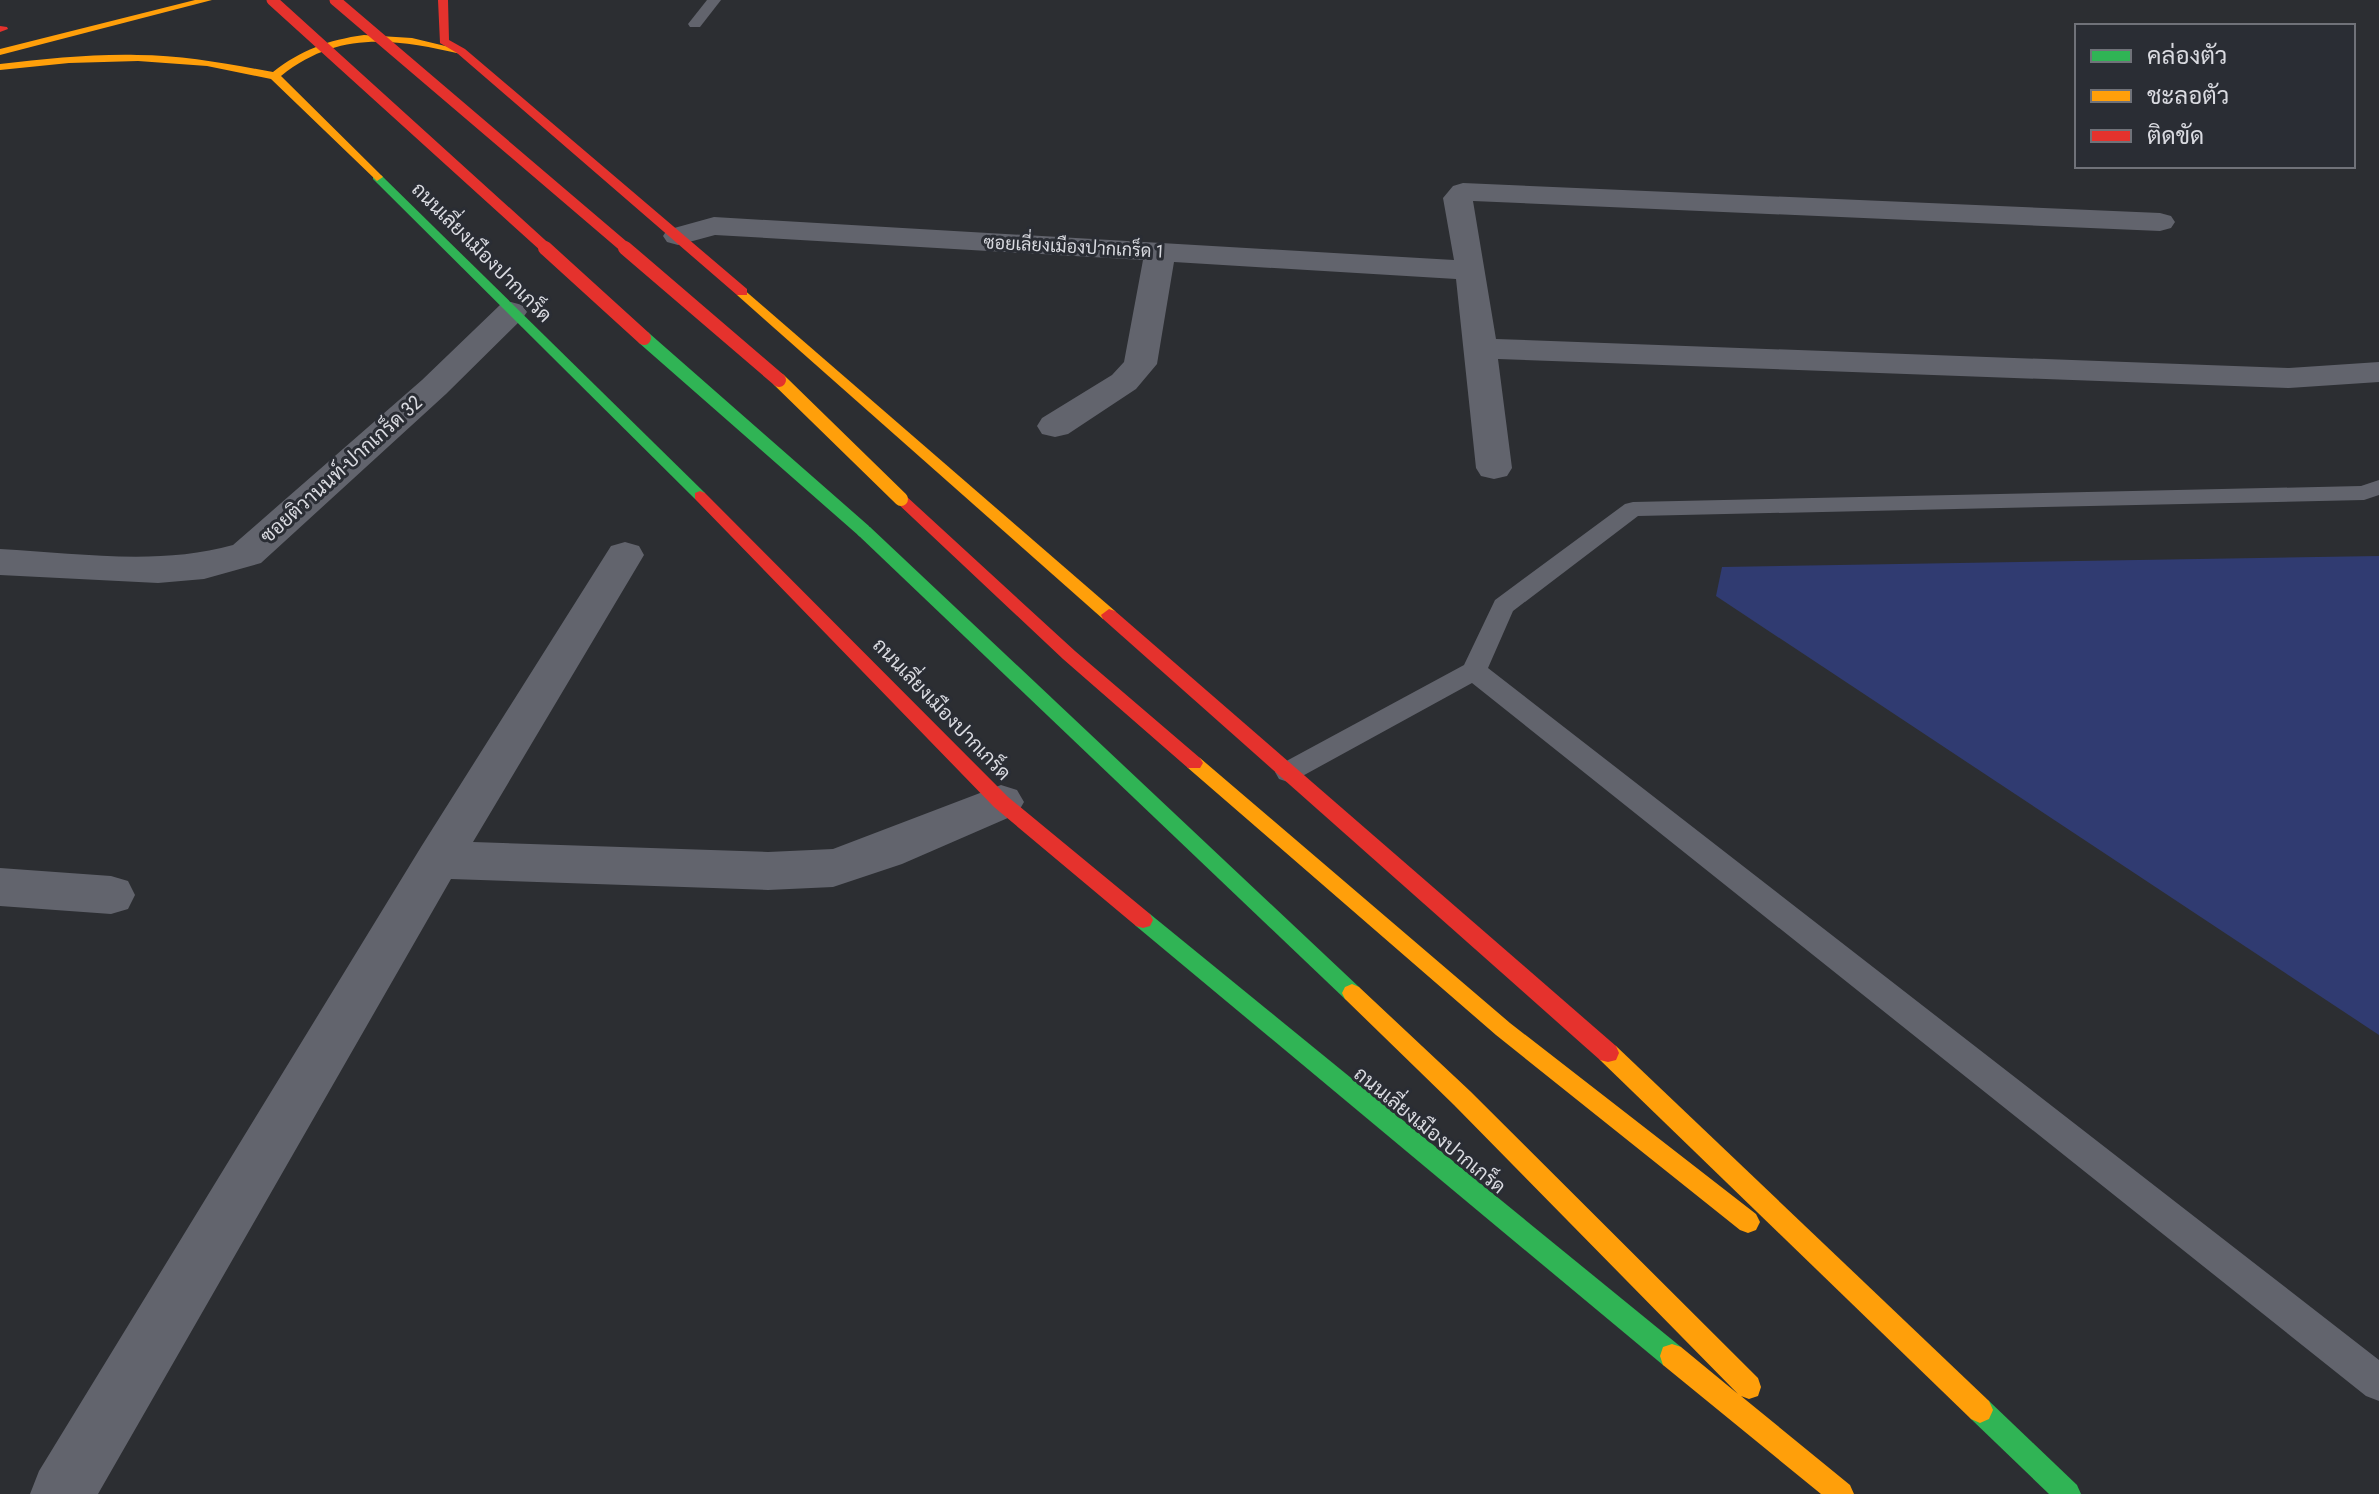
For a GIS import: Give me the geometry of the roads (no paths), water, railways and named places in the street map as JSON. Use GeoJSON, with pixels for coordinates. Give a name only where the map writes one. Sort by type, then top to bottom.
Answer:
{"type":"FeatureCollection","features":[{"type":"Feature","properties":{"kind":"main road"},"geometry":{"type":"LineString","coordinates":[[0,52],[207,0]]}},
{"type":"Feature","properties":{"kind":"main road"},"geometry":{"type":"LineString","coordinates":[[272,0],[693,383],[864,531],[1462,1098],[1765,1404]]}},
{"type":"Feature","properties":{"kind":"main road"},"geometry":{"type":"LineString","coordinates":[[335,0],[766,367],[901,499],[1069,655],[1503,1029],[1762,1233]]}},
{"type":"Feature","properties":{"kind":"main road"},"geometry":{"type":"LineString","coordinates":[[443,0],[444,41],[461,51],[678,236],[1611,1056],[2068,1494]]}},
{"type":"Feature","properties":{"kind":"main road"},"geometry":{"type":"LineString","coordinates":[[0,67],[67,58],[151,56],[232,65],[275,76],[287,62],[338,40],[394,37],[461,51]]}},
{"type":"Feature","properties":{"kind":"main road","name":"ถนนเลี่ยงเมืองปากเกร็ด"},"geometry":{"type":"LineString","coordinates":[[275,76],[797,592],[1001,802],[1374,1113],[1841,1494]]}},
{"type":"Feature","properties":{"kind":"main road"},"geometry":{"type":"LineString","coordinates":[[1799,1262],[1947,1379]]}},
{"type":"Feature","properties":{"kind":"main road"},"geometry":{"type":"LineString","coordinates":[[1788,1426],[1855,1494]]}},
{"type":"Feature","properties":{"kind":"street"},"geometry":{"type":"LineString","coordinates":[[1494,468],[1471,270],[1458,198],[1463,192],[1475,190],[2160,222]]}},
{"type":"Feature","properties":{"kind":"street","name":"ซอยเลี่ยงเมืองปากเกร็ด 1"},"geometry":{"type":"LineString","coordinates":[[678,236],[714,226],[1471,270]]}},
{"type":"Feature","properties":{"kind":"street"},"geometry":{"type":"LineString","coordinates":[[1055,426],[1124,382],[1140,364],[1160,252]]}},
{"type":"Feature","properties":{"kind":"street","name":"ซอยติวานนท์-ปากเกร็ด 32"},"geometry":{"type":"LineString","coordinates":[[0,562],[158,570],[204,566],[247,554],[434,387],[511,312]]}},
{"type":"Feature","properties":{"kind":"street"},"geometry":{"type":"LineString","coordinates":[[1479,348],[2289,378],[2379,372]]}},
{"type":"Feature","properties":{"kind":"street"},"geometry":{"type":"LineString","coordinates":[[62,1494],[438,860],[625,555]]}},
{"type":"Feature","properties":{"kind":"street"},"geometry":{"type":"LineString","coordinates":[[438,860],[768,871],[833,868],[885,851],[1001,802]]}},
{"type":"Feature","properties":{"kind":"street"},"geometry":{"type":"LineString","coordinates":[[0,887],[111,895]]}},
{"type":"Feature","properties":{"kind":"lane"},"geometry":{"type":"LineString","coordinates":[[695,24],[714,0]]}},
{"type":"Feature","properties":{"kind":"lane"},"geometry":{"type":"LineString","coordinates":[[1288,772],[1474,671],[1503,606],[1633,509],[2364,493],[2379,487]]}},
{"type":"Feature","properties":{"kind":"lane"},"geometry":{"type":"LineString","coordinates":[[1474,671],[2379,1383]]}},
{"type":"Feature","properties":{"kind":"water"},"geometry":{"type":"Polygon","coordinates":[[[2379,556],[2379,1035],[1716,596],[1722,567],[2379,556]]]}}]}
